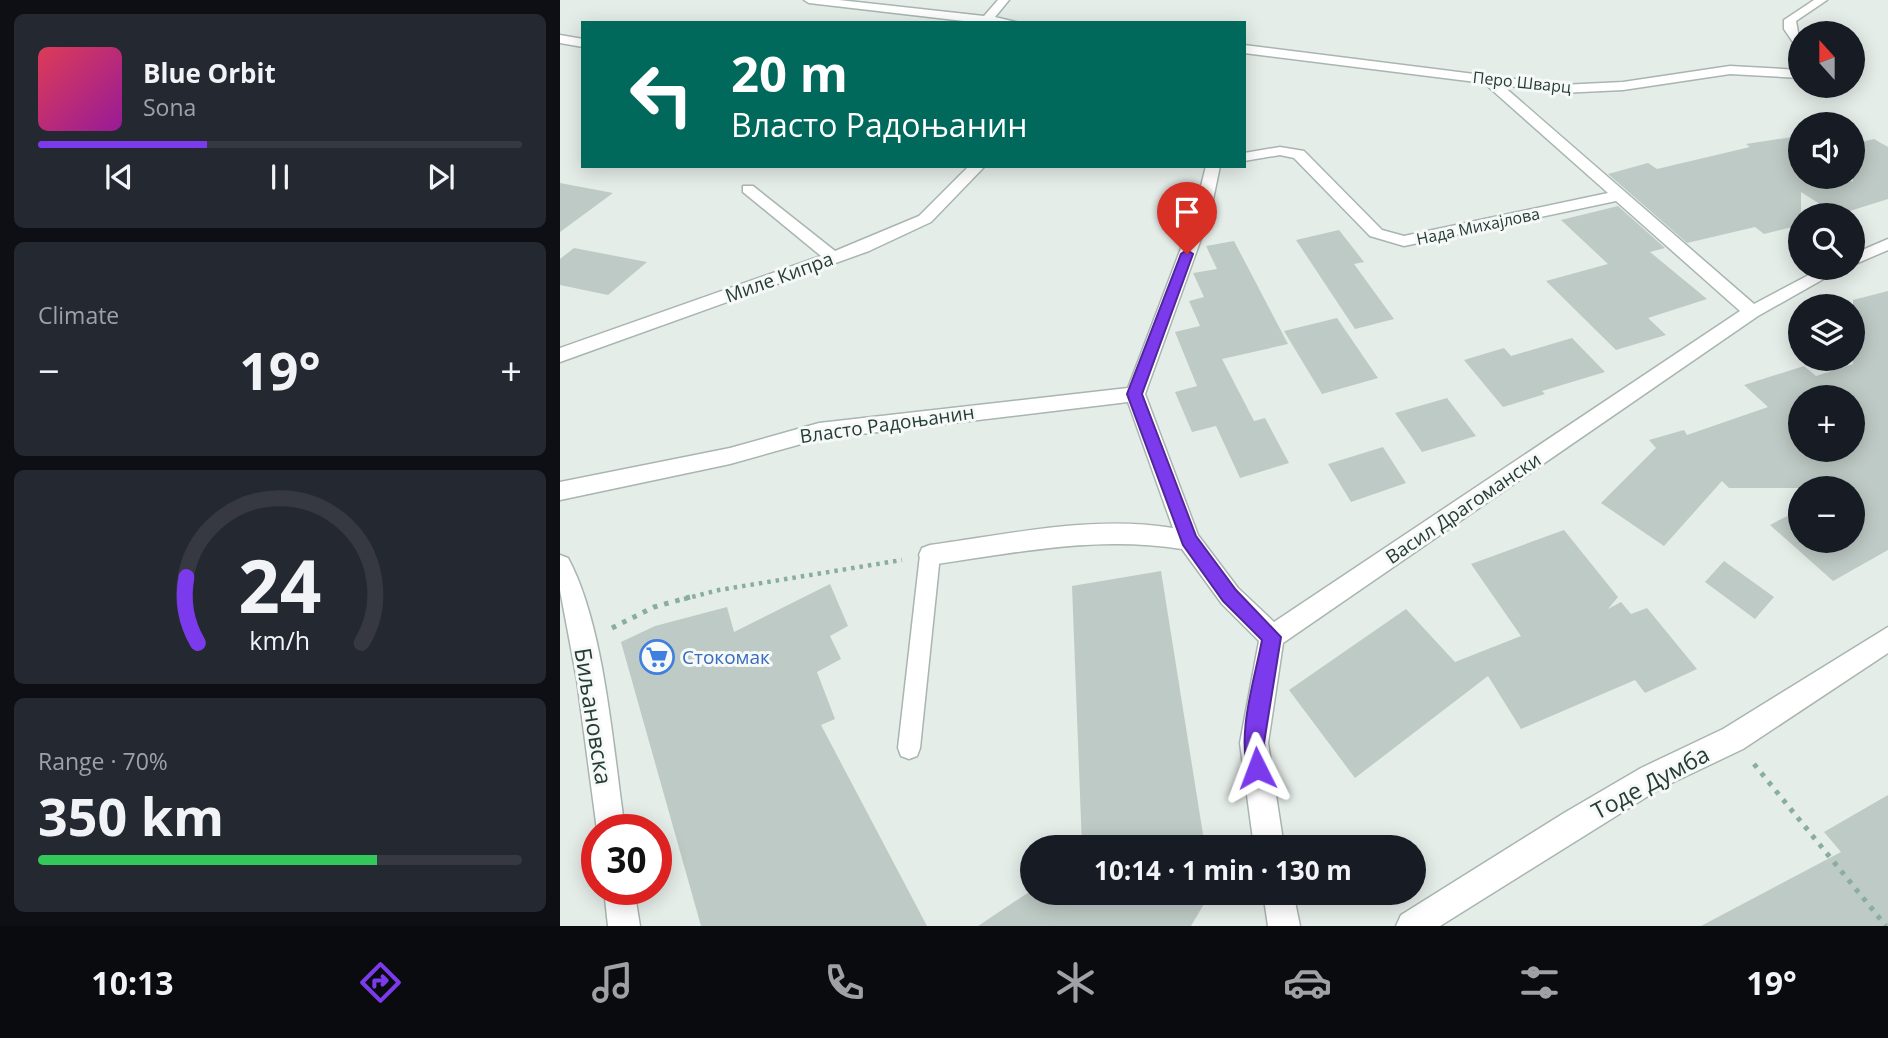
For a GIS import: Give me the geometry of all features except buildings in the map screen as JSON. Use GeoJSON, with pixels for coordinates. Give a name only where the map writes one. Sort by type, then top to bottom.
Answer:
{"type":"FeatureCollection","features":[{"type":"Feature","properties":{"kind":"street"},"geometry":{"type":"LineString","coordinates":[[809,0],[996,21]]}},
{"type":"Feature","properties":{"kind":"street"},"geometry":{"type":"LineString","coordinates":[[987,20],[1004,0]]}},
{"type":"Feature","properties":{"kind":"street"},"geometry":{"type":"LineString","coordinates":[[1790,21],[1822,0]]}},
{"type":"Feature","properties":{"kind":"street"},"geometry":{"type":"LineString","coordinates":[[560,39],[581,43]]}},
{"type":"Feature","properties":{"kind":"street","name":"Перо Шварц"},"geometry":{"type":"LineString","coordinates":[[1246,49],[1561,89],[1623,86],[1730,70],[1788,73]]}},
{"type":"Feature","properties":{"kind":"street"},"geometry":{"type":"LineString","coordinates":[[1486,78],[1752,312]]}},
{"type":"Feature","properties":{"kind":"street","name":"Нада Михајлова"},"geometry":{"type":"LineString","coordinates":[[1246,157],[1280,151],[1298,154],[1376,233],[1404,242],[1618,196]]}},
{"type":"Feature","properties":{"kind":"street","name":"Миле Кипра"},"geometry":{"type":"LineString","coordinates":[[560,355],[833,258],[925,219],[976,168]]}},
{"type":"Feature","properties":{"kind":"street"},"geometry":{"type":"LineString","coordinates":[[1213,168],[1202,214],[1135,394],[1189,540],[1230,596],[1272,637],[1254,743],[1267,835]]}},
{"type":"Feature","properties":{"kind":"street"},"geometry":{"type":"LineString","coordinates":[[748,189],[833,258]]}},
{"type":"Feature","properties":{"kind":"street"},"geometry":{"type":"LineString","coordinates":[[1865,255],[1888,244]]}},
{"type":"Feature","properties":{"kind":"street","name":"Васил Драгомански"},"geometry":{"type":"LineString","coordinates":[[1272,637],[1752,312],[1812,280]]}},
{"type":"Feature","properties":{"kind":"street","name":"Власто Радоњанин"},"geometry":{"type":"LineString","coordinates":[[560,491],[730,456],[819,431],[1135,394]]}},
{"type":"Feature","properties":{"kind":"street"},"geometry":{"type":"LineString","coordinates":[[930,555],[1087,533],[1138,532],[1189,540]]}},
{"type":"Feature","properties":{"kind":"street","name":"Биљановска"},"geometry":{"type":"LineString","coordinates":[[560,565],[570,586],[590,680],[609,814]]}},
{"type":"Feature","properties":{"kind":"street","name":"Тоде Думба"},"geometry":{"type":"LineString","coordinates":[[1412,926],[1574,823],[1651,778],[1733,739],[1888,639]]}},
{"type":"Feature","properties":{"kind":"street"},"geometry":{"type":"LineString","coordinates":[[621,905],[624,926]]}},
{"type":"Feature","properties":{"kind":"street"},"geometry":{"type":"LineString","coordinates":[[1280,905],[1284,926]]}},
{"type":"Feature","properties":{"kind":"lane"},"geometry":{"type":"LineString","coordinates":[[909,748],[930,555]]}},
{"type":"Feature","properties":{"kind":"path"},"geometry":{"type":"LineString","coordinates":[[604,632],[654,607],[719,590],[930,555]]}},
{"type":"Feature","properties":{"kind":"path"},"geometry":{"type":"LineString","coordinates":[[1733,739],[1886,926]]}},
{"type":"Feature","properties":{"kind":"place","name":"Стокомак"},"geometry":{"type":"Point","coordinates":[657,657]}},
{"type":"Feature","properties":{"kind":"route"},"geometry":{"type":"LineString","coordinates":[[1187,254],[1135,394],[1189,540],[1230,596],[1272,637],[1254,743],[1257,768]]}}]}
